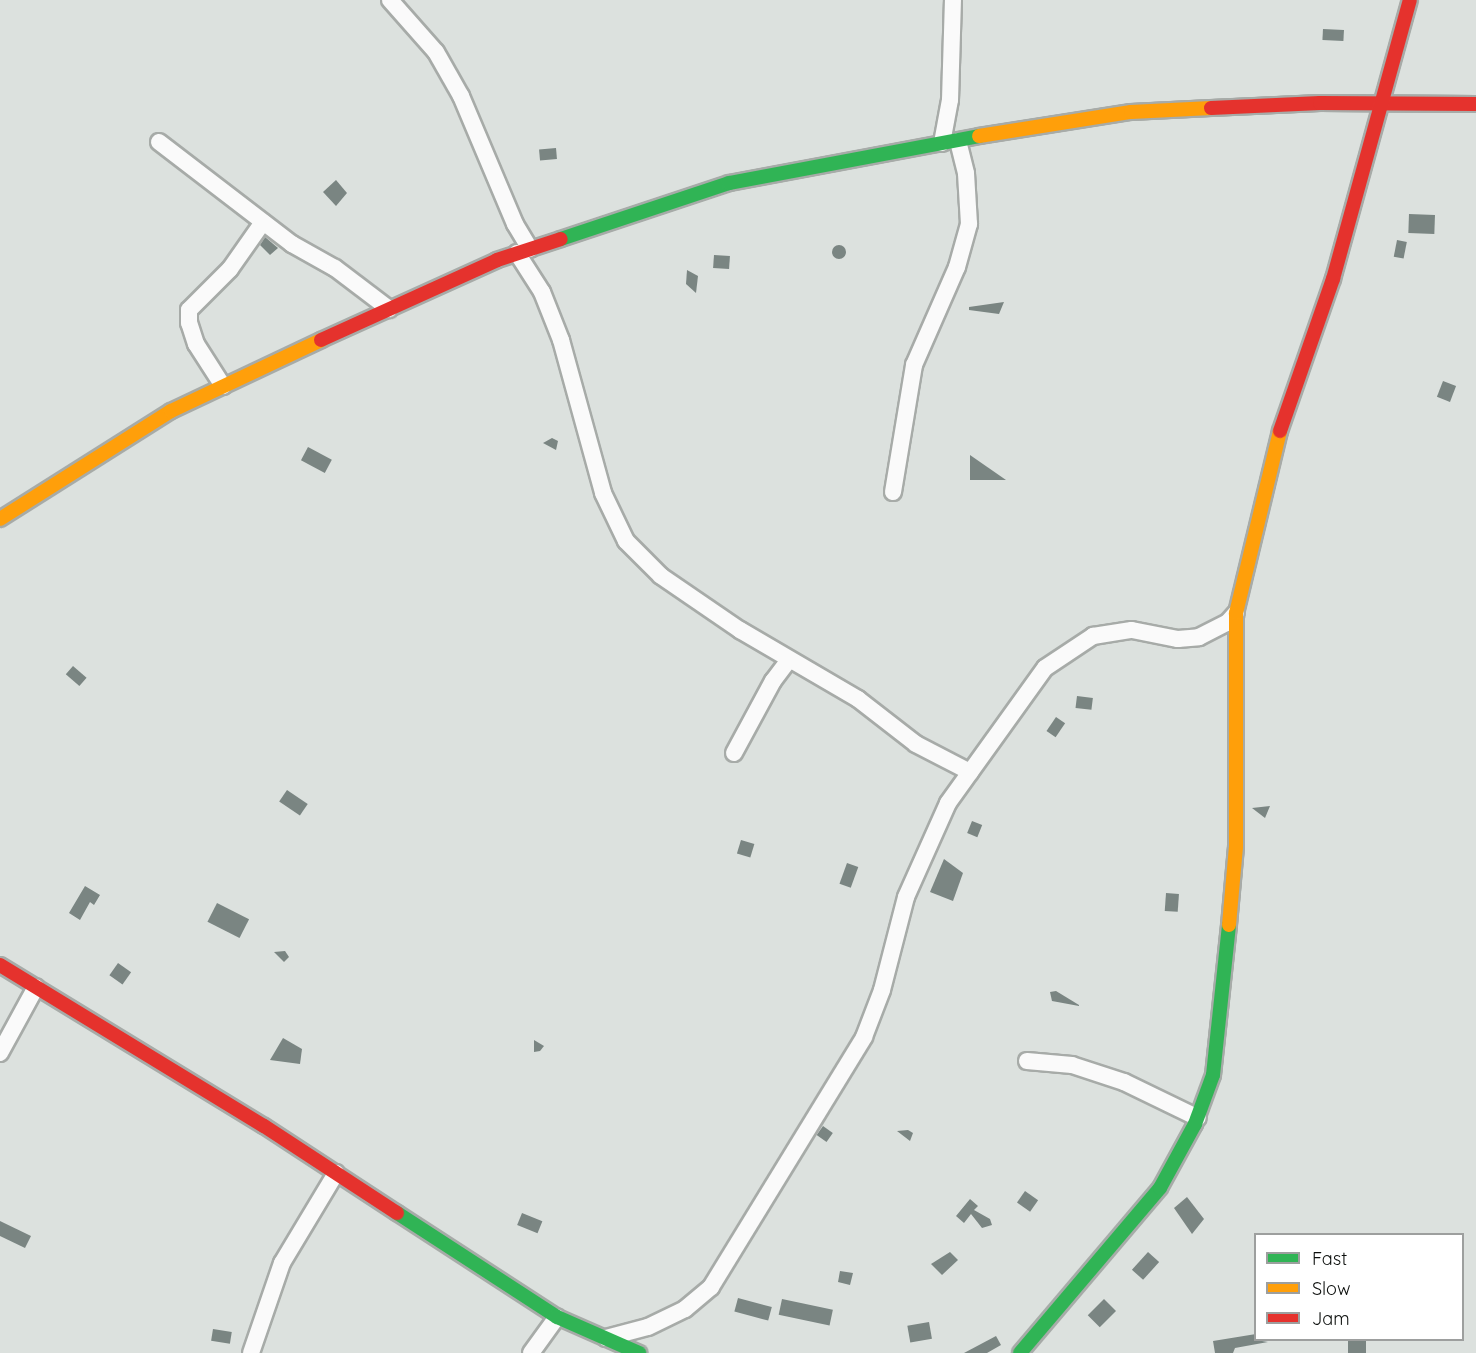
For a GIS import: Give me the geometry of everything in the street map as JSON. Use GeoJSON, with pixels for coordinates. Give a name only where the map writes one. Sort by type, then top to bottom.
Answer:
{"type":"FeatureCollection","features":[{"type":"Feature","properties":{"kind":"main road"},"geometry":{"type":"LineString","coordinates":[[1020,1353],[1160,1188],[1198,1118],[1213,1075],[1221,1026],[1235,859],[1236,613],[1271,461],[1303,357],[1333,279],[1410,0]]}},
{"type":"Feature","properties":{"kind":"main road"},"geometry":{"type":"LineString","coordinates":[[0,519],[171,411],[389,309],[524,251],[729,183],[950,142],[1131,112],[1382,102],[1476,104]]}},
{"type":"Feature","properties":{"kind":"main road"},"geometry":{"type":"LineString","coordinates":[[0,965],[336,1173],[556,1317],[639,1353]]}},
{"type":"Feature","properties":{"kind":"street"},"geometry":{"type":"LineString","coordinates":[[390,0],[436,52],[461,96],[561,340],[603,493],[626,541],[661,576],[789,660],[858,699],[916,744],[970,772]]}},
{"type":"Feature","properties":{"kind":"street"},"geometry":{"type":"LineString","coordinates":[[893,492],[914,365],[957,267],[969,224],[966,173],[950,142],[953,0]]}},
{"type":"Feature","properties":{"kind":"street"},"geometry":{"type":"LineString","coordinates":[[159,142],[263,222],[335,268],[389,309]]}},
{"type":"Feature","properties":{"kind":"street"},"geometry":{"type":"LineString","coordinates":[[223,386],[196,344],[189,323],[189,310],[230,269],[263,222]]}},
{"type":"Feature","properties":{"kind":"street"},"geometry":{"type":"LineString","coordinates":[[606,1338],[648,1327],[685,1309],[711,1287],[864,1037],[882,990],[906,897],[934,831],[970,772],[1045,668],[1066,651],[1093,636],[1132,630],[1178,639],[1199,637],[1227,624],[1236,613]]}},
{"type":"Feature","properties":{"kind":"street"},"geometry":{"type":"LineString","coordinates":[[734,753],[773,681],[789,660]]}},
{"type":"Feature","properties":{"kind":"street"},"geometry":{"type":"LineString","coordinates":[[0,1053],[36,987]]}},
{"type":"Feature","properties":{"kind":"street"},"geometry":{"type":"LineString","coordinates":[[1027,1061],[1072,1065],[1124,1082],[1198,1118]]}},
{"type":"Feature","properties":{"kind":"street"},"geometry":{"type":"LineString","coordinates":[[251,1353],[282,1263],[336,1173]]}},
{"type":"Feature","properties":{"kind":"street"},"geometry":{"type":"LineString","coordinates":[[531,1353],[556,1317]]}},
{"type":"Feature","properties":{"kind":"building"},"geometry":{"type":"Polygon","coordinates":[[[1323,29],[1344,30],[1343,41],[1322,40],[1323,29]]]}},
{"type":"Feature","properties":{"kind":"building"},"geometry":{"type":"Polygon","coordinates":[[[556,148],[557,159],[540,160],[539,149],[556,148]]]}},
{"type":"Feature","properties":{"kind":"building"},"geometry":{"type":"Polygon","coordinates":[[[336,180],[347,193],[336,206],[323,192],[336,180]]]}},
{"type":"Feature","properties":{"kind":"building"},"geometry":{"type":"Polygon","coordinates":[[[1409,214],[1435,215],[1434,234],[1408,233],[1409,214]]]}},
{"type":"Feature","properties":{"kind":"building"},"geometry":{"type":"Polygon","coordinates":[[[265,237],[278,248],[270,255],[260,245],[265,237]]]}},
{"type":"Feature","properties":{"kind":"building"},"geometry":{"type":"Polygon","coordinates":[[[1397,240],[1407,242],[1404,259],[1394,257],[1397,240]]]}},
{"type":"Feature","properties":{"kind":"building"},"geometry":{"type":"Polygon","coordinates":[[[839,245],[844,247],[846,252],[844,257],[839,259],[834,257],[832,252],[834,247],[839,245]]]}},
{"type":"Feature","properties":{"kind":"building"},"geometry":{"type":"Polygon","coordinates":[[[714,255],[730,256],[729,269],[713,268],[714,255]]]}},
{"type":"Feature","properties":{"kind":"building"},"geometry":{"type":"Polygon","coordinates":[[[687,270],[698,276],[696,293],[686,284],[687,270]]]}},
{"type":"Feature","properties":{"kind":"building"},"geometry":{"type":"Polygon","coordinates":[[[1004,302],[999,314],[969,310],[969,307],[1004,302]]]}},
{"type":"Feature","properties":{"kind":"building"},"geometry":{"type":"Polygon","coordinates":[[[1443,381],[1456,386],[1450,402],[1437,397],[1443,381]]]}},
{"type":"Feature","properties":{"kind":"building"},"geometry":{"type":"Polygon","coordinates":[[[552,438],[558,441],[556,450],[543,443],[552,438]]]}},
{"type":"Feature","properties":{"kind":"building"},"geometry":{"type":"Polygon","coordinates":[[[308,447],[332,460],[325,473],[301,460],[308,447]]]}},
{"type":"Feature","properties":{"kind":"building"},"geometry":{"type":"Polygon","coordinates":[[[970,455],[1006,480],[970,480],[970,455]]]}},
{"type":"Feature","properties":{"kind":"building"},"geometry":{"type":"Polygon","coordinates":[[[73,666],[87,678],[79,686],[66,674],[73,666]]]}},
{"type":"Feature","properties":{"kind":"building"},"geometry":{"type":"Polygon","coordinates":[[[1077,696],[1093,698],[1091,710],[1076,708],[1077,696]]]}},
{"type":"Feature","properties":{"kind":"building"},"geometry":{"type":"Polygon","coordinates":[[[1056,717],[1065,723],[1056,737],[1046,731],[1056,717]]]}},
{"type":"Feature","properties":{"kind":"building"},"geometry":{"type":"Polygon","coordinates":[[[287,790],[308,804],[300,816],[279,802],[287,790]]]}},
{"type":"Feature","properties":{"kind":"building"},"geometry":{"type":"Polygon","coordinates":[[[1270,806],[1265,818],[1252,808],[1270,806]]]}},
{"type":"Feature","properties":{"kind":"building"},"geometry":{"type":"Polygon","coordinates":[[[972,821],[982,825],[977,837],[967,833],[972,821]]]}},
{"type":"Feature","properties":{"kind":"building"},"geometry":{"type":"Polygon","coordinates":[[[741,840],[754,844],[750,857],[737,853],[741,840]]]}},
{"type":"Feature","properties":{"kind":"building"},"geometry":{"type":"Polygon","coordinates":[[[944,859],[963,873],[953,901],[930,892],[944,859]]]}},
{"type":"Feature","properties":{"kind":"building"},"geometry":{"type":"Polygon","coordinates":[[[847,863],[858,867],[851,888],[839,884],[847,863]]]}},
{"type":"Feature","properties":{"kind":"building"},"geometry":{"type":"Polygon","coordinates":[[[85,886],[100,895],[94,905],[90,902],[80,920],[69,913],[85,886]]]}},
{"type":"Feature","properties":{"kind":"building"},"geometry":{"type":"Polygon","coordinates":[[[1166,893],[1179,894],[1178,912],[1165,911],[1166,893]]]}},
{"type":"Feature","properties":{"kind":"building"},"geometry":{"type":"Polygon","coordinates":[[[217,903],[249,919],[240,938],[207,922],[217,903]]]}},
{"type":"Feature","properties":{"kind":"building"},"geometry":{"type":"Polygon","coordinates":[[[285,951],[289,957],[284,962],[274,952],[285,951]]]}},
{"type":"Feature","properties":{"kind":"building"},"geometry":{"type":"Polygon","coordinates":[[[118,963],[131,972],[123,984],[109,975],[118,963]]]}},
{"type":"Feature","properties":{"kind":"building"},"geometry":{"type":"Polygon","coordinates":[[[1056,991],[1079,1006],[1052,1001],[1050,992],[1056,991]]]}},
{"type":"Feature","properties":{"kind":"building"},"geometry":{"type":"Polygon","coordinates":[[[283,1038],[302,1049],[300,1064],[270,1060],[283,1038]]]}},
{"type":"Feature","properties":{"kind":"building"},"geometry":{"type":"Polygon","coordinates":[[[534,1040],[544,1046],[540,1051],[534,1052],[534,1040]]]}},
{"type":"Feature","properties":{"kind":"building"},"geometry":{"type":"Polygon","coordinates":[[[823,1126],[833,1133],[827,1142],[817,1135],[823,1126]]]}},
{"type":"Feature","properties":{"kind":"building"},"geometry":{"type":"Polygon","coordinates":[[[908,1130],[913,1133],[910,1141],[897,1131],[908,1130]]]}},
{"type":"Feature","properties":{"kind":"building"},"geometry":{"type":"Polygon","coordinates":[[[1025,1191],[1038,1200],[1030,1212],[1017,1202],[1025,1191]]]}},
{"type":"Feature","properties":{"kind":"building"},"geometry":{"type":"Polygon","coordinates":[[[1187,1197],[1204,1219],[1192,1234],[1174,1208],[1187,1197]]]}},
{"type":"Feature","properties":{"kind":"building"},"geometry":{"type":"Polygon","coordinates":[[[970,1199],[978,1206],[974,1210],[990,1219],[992,1225],[982,1228],[971,1214],[964,1223],[956,1216],[970,1199]]]}},
{"type":"Feature","properties":{"kind":"building"},"geometry":{"type":"Polygon","coordinates":[[[522,1213],[542,1221],[538,1233],[517,1225],[522,1213]]]}},
{"type":"Feature","properties":{"kind":"building"},"geometry":{"type":"Polygon","coordinates":[[[0,1221],[31,1236],[25,1248],[0,1236],[0,1221]]]}},
{"type":"Feature","properties":{"kind":"building"},"geometry":{"type":"Polygon","coordinates":[[[950,1252],[958,1260],[942,1275],[931,1264],[950,1252]]]}},
{"type":"Feature","properties":{"kind":"building"},"geometry":{"type":"Polygon","coordinates":[[[1148,1252],[1159,1262],[1143,1280],[1132,1270],[1148,1252]]]}},
{"type":"Feature","properties":{"kind":"building"},"geometry":{"type":"Polygon","coordinates":[[[840,1271],[853,1273],[850,1285],[838,1282],[840,1271]]]}},
{"type":"Feature","properties":{"kind":"building"},"geometry":{"type":"Polygon","coordinates":[[[738,1298],[772,1307],[768,1321],[734,1312],[738,1298]]]}},
{"type":"Feature","properties":{"kind":"building"},"geometry":{"type":"Polygon","coordinates":[[[782,1299],[833,1310],[830,1325],[779,1315],[782,1299]]]}},
{"type":"Feature","properties":{"kind":"building"},"geometry":{"type":"Polygon","coordinates":[[[1104,1299],[1116,1311],[1100,1327],[1088,1315],[1104,1299]]]}},
{"type":"Feature","properties":{"kind":"building"},"geometry":{"type":"Polygon","coordinates":[[[929,1322],[932,1339],[910,1343],[907,1326],[929,1322]]]}},
{"type":"Feature","properties":{"kind":"building"},"geometry":{"type":"Polygon","coordinates":[[[213,1329],[232,1332],[230,1344],[211,1341],[213,1329]]]}},
{"type":"Feature","properties":{"kind":"building"},"geometry":{"type":"Polygon","coordinates":[[[1254,1334],[1254,1341],[1268,1342],[1235,1348],[1233,1353],[1215,1353],[1213,1341],[1254,1334]]]}},
{"type":"Feature","properties":{"kind":"building"},"geometry":{"type":"Polygon","coordinates":[[[996,1336],[1001,1345],[987,1353],[964,1353],[996,1336]]]}},
{"type":"Feature","properties":{"kind":"building"},"geometry":{"type":"Polygon","coordinates":[[[1348,1341],[1366,1341],[1366,1353],[1348,1353],[1348,1341]]]}},
{"type":"Feature","properties":{"kind":"traffic: fast"},"geometry":{"type":"LineString","coordinates":[[561,239],[729,183],[979,136]]}},
{"type":"Feature","properties":{"kind":"traffic: fast"},"geometry":{"type":"LineString","coordinates":[[1020,1353],[1160,1188],[1195,1124],[1213,1075],[1229,925]]}},
{"type":"Feature","properties":{"kind":"traffic: fast"},"geometry":{"type":"LineString","coordinates":[[397,1213],[557,1317],[639,1353]]}},
{"type":"Feature","properties":{"kind":"traffic: slow"},"geometry":{"type":"LineString","coordinates":[[979,136],[1131,112],[1211,108]]}},
{"type":"Feature","properties":{"kind":"traffic: slow"},"geometry":{"type":"LineString","coordinates":[[0,519],[171,411],[321,340]]}},
{"type":"Feature","properties":{"kind":"traffic: slow"},"geometry":{"type":"LineString","coordinates":[[1229,925],[1236,847],[1236,613],[1280,431]]}},
{"type":"Feature","properties":{"kind":"traffic: jam"},"geometry":{"type":"LineString","coordinates":[[1280,431],[1333,279],[1410,0]]}},
{"type":"Feature","properties":{"kind":"traffic: jam"},"geometry":{"type":"LineString","coordinates":[[1211,108],[1320,103],[1476,104]]}},
{"type":"Feature","properties":{"kind":"traffic: jam"},"geometry":{"type":"LineString","coordinates":[[321,340],[497,260],[561,239]]}},
{"type":"Feature","properties":{"kind":"traffic: jam"},"geometry":{"type":"LineString","coordinates":[[0,965],[264,1126],[397,1213]]}}]}
